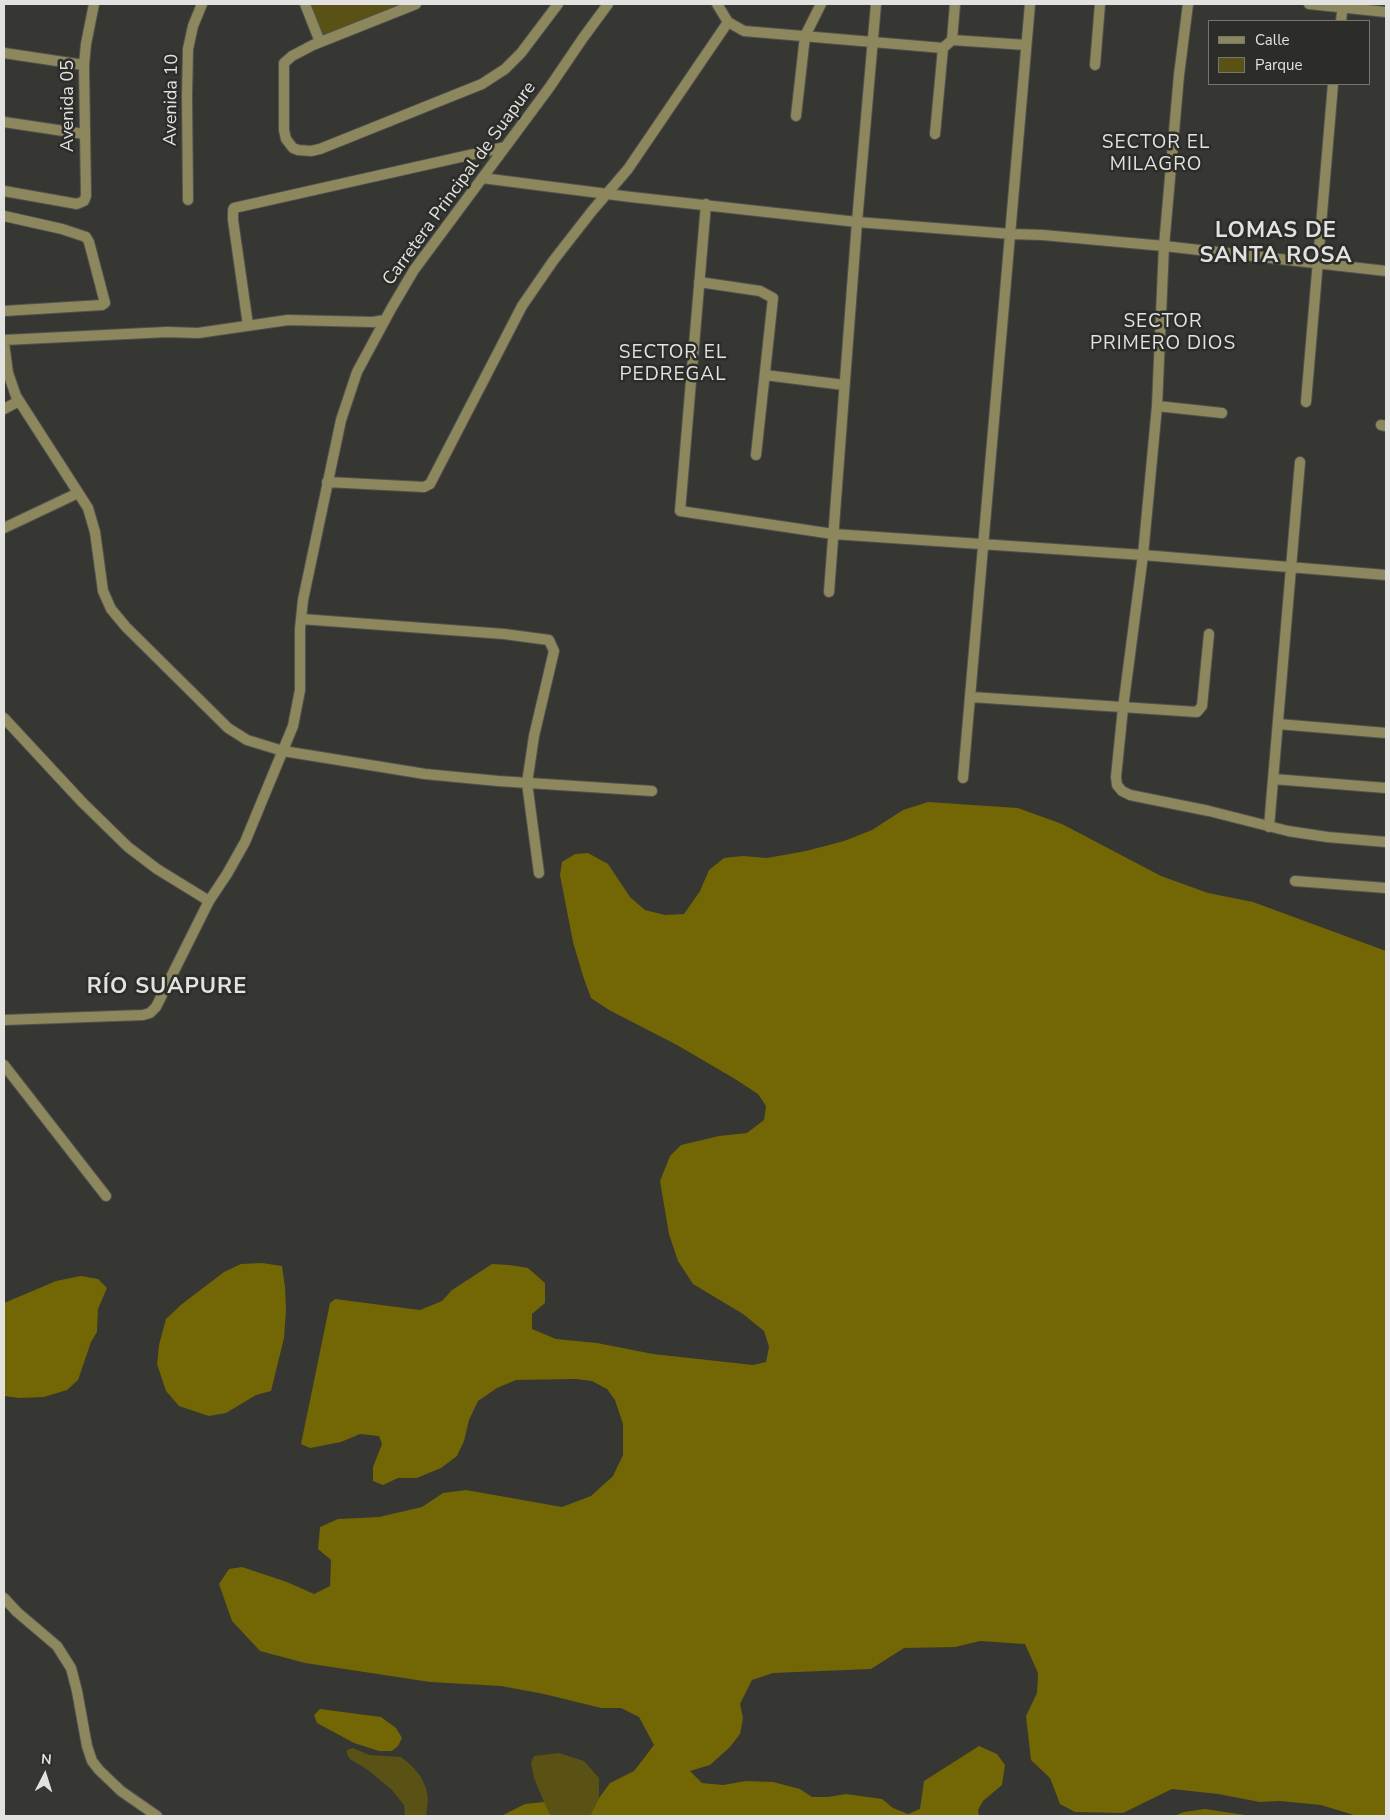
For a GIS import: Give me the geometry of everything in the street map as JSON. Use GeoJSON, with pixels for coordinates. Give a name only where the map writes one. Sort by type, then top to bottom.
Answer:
{"type":"FeatureCollection","features":[{"type":"Feature","properties":{"kind":"street","name":"Avenida 05"},"geometry":{"type":"LineString","coordinates":[[4,191],[78,204],[84,201],[86,196],[84,65],[94,4]]}},
{"type":"Feature","properties":{"kind":"street","name":"Avenida 10"},"geometry":{"type":"LineString","coordinates":[[188,200],[188,49],[193,26],[202,4]]}},
{"type":"Feature","properties":{"kind":"street"},"geometry":{"type":"LineString","coordinates":[[305,4],[320,42]]}},
{"type":"Feature","properties":{"kind":"street"},"geometry":{"type":"LineString","coordinates":[[416,4],[320,42],[287,59],[282,68],[284,130],[289,144],[298,150],[311,151],[339,142],[468,91],[490,80],[505,69],[521,53],[558,4]]}},
{"type":"Feature","properties":{"kind":"street","name":"Carretera Principal de Suapure"},"geometry":{"type":"LineString","coordinates":[[4,1020],[150,1013],[156,1007],[209,901],[245,842],[293,726],[299,700],[301,619],[327,482],[351,386],[385,320],[414,270],[549,88],[608,4]]}},
{"type":"Feature","properties":{"kind":"street"},"geometry":{"type":"LineString","coordinates":[[717,4],[728,22],[744,30],[943,48]]}},
{"type":"Feature","properties":{"kind":"street"},"geometry":{"type":"LineString","coordinates":[[796,116],[805,36],[821,4]]}},
{"type":"Feature","properties":{"kind":"street"},"geometry":{"type":"LineString","coordinates":[[830,592],[844,384],[876,4]]}},
{"type":"Feature","properties":{"kind":"street"},"geometry":{"type":"LineString","coordinates":[[935,134],[943,48],[952,40],[956,4]]}},
{"type":"Feature","properties":{"kind":"street"},"geometry":{"type":"LineString","coordinates":[[963,778],[1030,4]]}},
{"type":"Feature","properties":{"kind":"street"},"geometry":{"type":"LineString","coordinates":[[1094,65],[1100,4]]}},
{"type":"Feature","properties":{"kind":"street"},"geometry":{"type":"LineString","coordinates":[[1188,4],[1179,75],[1164,246],[1157,406],[1143,555],[1122,708],[1116,777],[1117,785],[1122,791],[1130,795],[1209,811],[1269,827],[1312,835],[1386,842]]}},
{"type":"Feature","properties":{"kind":"street"},"geometry":{"type":"LineString","coordinates":[[1309,4],[1343,6],[1386,12]]}},
{"type":"Feature","properties":{"kind":"street"},"geometry":{"type":"LineString","coordinates":[[1341,20],[1343,6]]}},
{"type":"Feature","properties":{"kind":"street"},"geometry":{"type":"LineString","coordinates":[[327,482],[424,487],[430,484],[522,306],[553,261],[628,169],[728,22]]}},
{"type":"Feature","properties":{"kind":"street"},"geometry":{"type":"LineString","coordinates":[[952,40],[1026,45]]}},
{"type":"Feature","properties":{"kind":"street"},"geometry":{"type":"LineString","coordinates":[[4,52],[84,65]]}},
{"type":"Feature","properties":{"kind":"street"},"geometry":{"type":"LineString","coordinates":[[1306,402],[1316,264],[1333,85]]}},
{"type":"Feature","properties":{"kind":"street"},"geometry":{"type":"LineString","coordinates":[[4,122],[84,134]]}},
{"type":"Feature","properties":{"kind":"street"},"geometry":{"type":"LineString","coordinates":[[248,325],[233,220],[234,208],[505,147]]}},
{"type":"Feature","properties":{"kind":"street"},"geometry":{"type":"LineString","coordinates":[[482,178],[857,222],[1164,246],[1386,271]]}},
{"type":"Feature","properties":{"kind":"street"},"geometry":{"type":"LineString","coordinates":[[706,204],[680,511],[834,534],[1143,555],[1386,575]]}},
{"type":"Feature","properties":{"kind":"street"},"geometry":{"type":"LineString","coordinates":[[4,216],[62,228],[86,237],[105,303],[102,305],[4,311]]}},
{"type":"Feature","properties":{"kind":"street"},"geometry":{"type":"LineString","coordinates":[[700,282],[760,291],[773,298],[756,455]]}},
{"type":"Feature","properties":{"kind":"street"},"geometry":{"type":"LineString","coordinates":[[385,320],[374,322],[288,320],[198,333],[167,332],[4,341],[11,384],[88,508],[92,521],[103,591],[111,609],[126,628],[228,728],[247,740],[283,751],[425,774],[652,791]]}},
{"type":"Feature","properties":{"kind":"street"},"geometry":{"type":"LineString","coordinates":[[764,375],[844,384]]}},
{"type":"Feature","properties":{"kind":"street"},"geometry":{"type":"LineString","coordinates":[[4,409],[20,401]]}},
{"type":"Feature","properties":{"kind":"street"},"geometry":{"type":"LineString","coordinates":[[1157,406],[1222,413]]}},
{"type":"Feature","properties":{"kind":"street"},"geometry":{"type":"LineString","coordinates":[[1269,827],[1300,462]]}},
{"type":"Feature","properties":{"kind":"street"},"geometry":{"type":"LineString","coordinates":[[4,528],[78,494]]}},
{"type":"Feature","properties":{"kind":"street"},"geometry":{"type":"LineString","coordinates":[[301,619],[504,634],[549,640],[553,645],[554,651],[534,736],[527,783],[539,873]]}},
{"type":"Feature","properties":{"kind":"street"},"geometry":{"type":"LineString","coordinates":[[971,697],[1197,712],[1202,706],[1208,634]]}},
{"type":"Feature","properties":{"kind":"street"},"geometry":{"type":"LineString","coordinates":[[4,718],[82,802],[128,847],[157,869],[209,901]]}},
{"type":"Feature","properties":{"kind":"street"},"geometry":{"type":"LineString","coordinates":[[1278,724],[1386,733]]}},
{"type":"Feature","properties":{"kind":"street"},"geometry":{"type":"LineString","coordinates":[[1273,779],[1386,788]]}},
{"type":"Feature","properties":{"kind":"street"},"geometry":{"type":"LineString","coordinates":[[1295,881],[1386,888]]}},
{"type":"Feature","properties":{"kind":"street"},"geometry":{"type":"LineString","coordinates":[[4,1066],[106,1196]]}},
{"type":"Feature","properties":{"kind":"street"},"geometry":{"type":"LineString","coordinates":[[4,1598],[17,1612],[57,1646],[71,1668],[87,1746],[92,1761],[121,1791],[157,1816]]}},
{"type":"Feature","properties":{"kind":"green space"},"geometry":{"type":"Polygon","coordinates":[[[305,4],[416,4],[320,42],[305,4]]]}},
{"type":"Feature","properties":{"kind":"green space"},"geometry":{"type":"Polygon","coordinates":[[[353,1748],[369,1755],[401,1757],[412,1766],[421,1777],[426,1788],[428,1799],[426,1816],[405,1816],[404,1805],[392,1790],[368,1770],[350,1759],[347,1750],[353,1748]]]}},
{"type":"Feature","properties":{"kind":"green space"},"geometry":{"type":"Polygon","coordinates":[[[559,1753],[584,1761],[599,1778],[599,1798],[590,1816],[551,1816],[544,1802],[534,1778],[531,1763],[534,1756],[559,1753]]]}},
{"type":"Feature","properties":{"kind":"shaded area"},"geometry":{"type":"Polygon","coordinates":[[[928,802],[1018,808],[1062,824],[1161,876],[1208,893],[1253,902],[1386,951],[1386,1816],[1357,1816],[1321,1805],[1280,1801],[1260,1802],[1218,1794],[1172,1789],[1123,1813],[1075,1812],[1060,1804],[1050,1778],[1031,1760],[1026,1716],[1037,1693],[1038,1673],[1025,1644],[980,1641],[955,1647],[904,1648],[871,1669],[773,1673],[752,1680],[740,1704],[743,1718],[740,1734],[730,1747],[710,1765],[690,1771],[702,1783],[723,1785],[746,1781],[773,1782],[800,1789],[812,1797],[846,1794],[882,1799],[893,1808],[908,1814],[920,1809],[924,1781],[979,1746],[997,1754],[1005,1765],[1002,1785],[983,1801],[978,1810],[979,1816],[590,1816],[599,1798],[610,1783],[634,1771],[654,1745],[639,1717],[621,1708],[601,1708],[501,1686],[430,1682],[305,1663],[260,1651],[232,1621],[219,1584],[229,1569],[242,1567],[287,1582],[314,1594],[330,1586],[331,1560],[318,1549],[320,1527],[338,1519],[379,1517],[422,1507],[443,1493],[466,1490],[562,1507],[591,1496],[613,1476],[623,1455],[623,1424],[615,1400],[607,1389],[592,1381],[575,1379],[516,1380],[497,1388],[478,1401],[469,1420],[464,1441],[457,1456],[441,1468],[417,1478],[398,1478],[383,1485],[373,1481],[373,1467],[382,1444],[379,1436],[360,1434],[341,1442],[310,1448],[301,1444],[330,1303],[335,1299],[420,1310],[442,1301],[452,1290],[492,1264],[509,1265],[528,1268],[545,1283],[545,1303],[532,1314],[532,1329],[556,1339],[597,1343],[653,1354],[753,1365],[766,1362],[769,1347],[764,1331],[743,1314],[693,1284],[678,1261],[669,1234],[660,1181],[670,1156],[681,1145],[719,1136],[747,1133],[764,1120],[766,1106],[758,1094],[735,1079],[677,1045],[609,1010],[591,998],[573,942],[560,875],[562,862],[575,854],[588,853],[608,864],[630,897],[645,910],[665,915],[684,914],[700,891],[709,870],[724,858],[743,856],[767,858],[806,851],[844,841],[872,830],[903,810],[928,802]]]}},
{"type":"Feature","properties":{"kind":"shaded area"},"geometry":{"type":"Polygon","coordinates":[[[262,1263],[282,1266],[285,1287],[284,1338],[271,1391],[256,1395],[226,1413],[209,1416],[179,1406],[166,1391],[157,1364],[159,1345],[166,1319],[182,1304],[224,1272],[241,1264],[262,1263]]]}},
{"type":"Feature","properties":{"kind":"shaded area"},"geometry":{"type":"Polygon","coordinates":[[[81,1276],[98,1279],[107,1288],[98,1309],[97,1332],[91,1342],[78,1380],[67,1390],[44,1397],[19,1398],[4,1396],[4,1303],[56,1281],[81,1276]]]}},
{"type":"Feature","properties":{"kind":"shaded area"},"geometry":{"type":"Polygon","coordinates":[[[320,1709],[381,1717],[396,1728],[402,1738],[398,1746],[392,1751],[379,1751],[354,1743],[317,1723],[314,1715],[320,1709]]]}},
{"type":"Feature","properties":{"kind":"shaded area"},"geometry":{"type":"Polygon","coordinates":[[[544,1802],[551,1816],[501,1816],[525,1804],[544,1802]]]}},
{"type":"Feature","properties":{"kind":"shaded area"},"geometry":{"type":"Polygon","coordinates":[[[1205,1809],[1248,1816],[1174,1816],[1184,1812],[1205,1809]]]}},
{"type":"Feature","properties":{"kind":"district","name":"SECTOR EL MILAGRO"},"geometry":{"type":"Point","coordinates":[1156,154]}},
{"type":"Feature","properties":{"kind":"district","name":"LOMAS DE SANTA ROSA"},"geometry":{"type":"Point","coordinates":[1276,244]}},
{"type":"Feature","properties":{"kind":"district","name":"SECTOR PRIMERO DIOS"},"geometry":{"type":"Point","coordinates":[1163,333]}},
{"type":"Feature","properties":{"kind":"district","name":"SECTOR EL PEDREGAL"},"geometry":{"type":"Point","coordinates":[673,364]}},
{"type":"Feature","properties":{"kind":"district","name":"RÍO SUAPURE"},"geometry":{"type":"Point","coordinates":[167,988]}}]}
